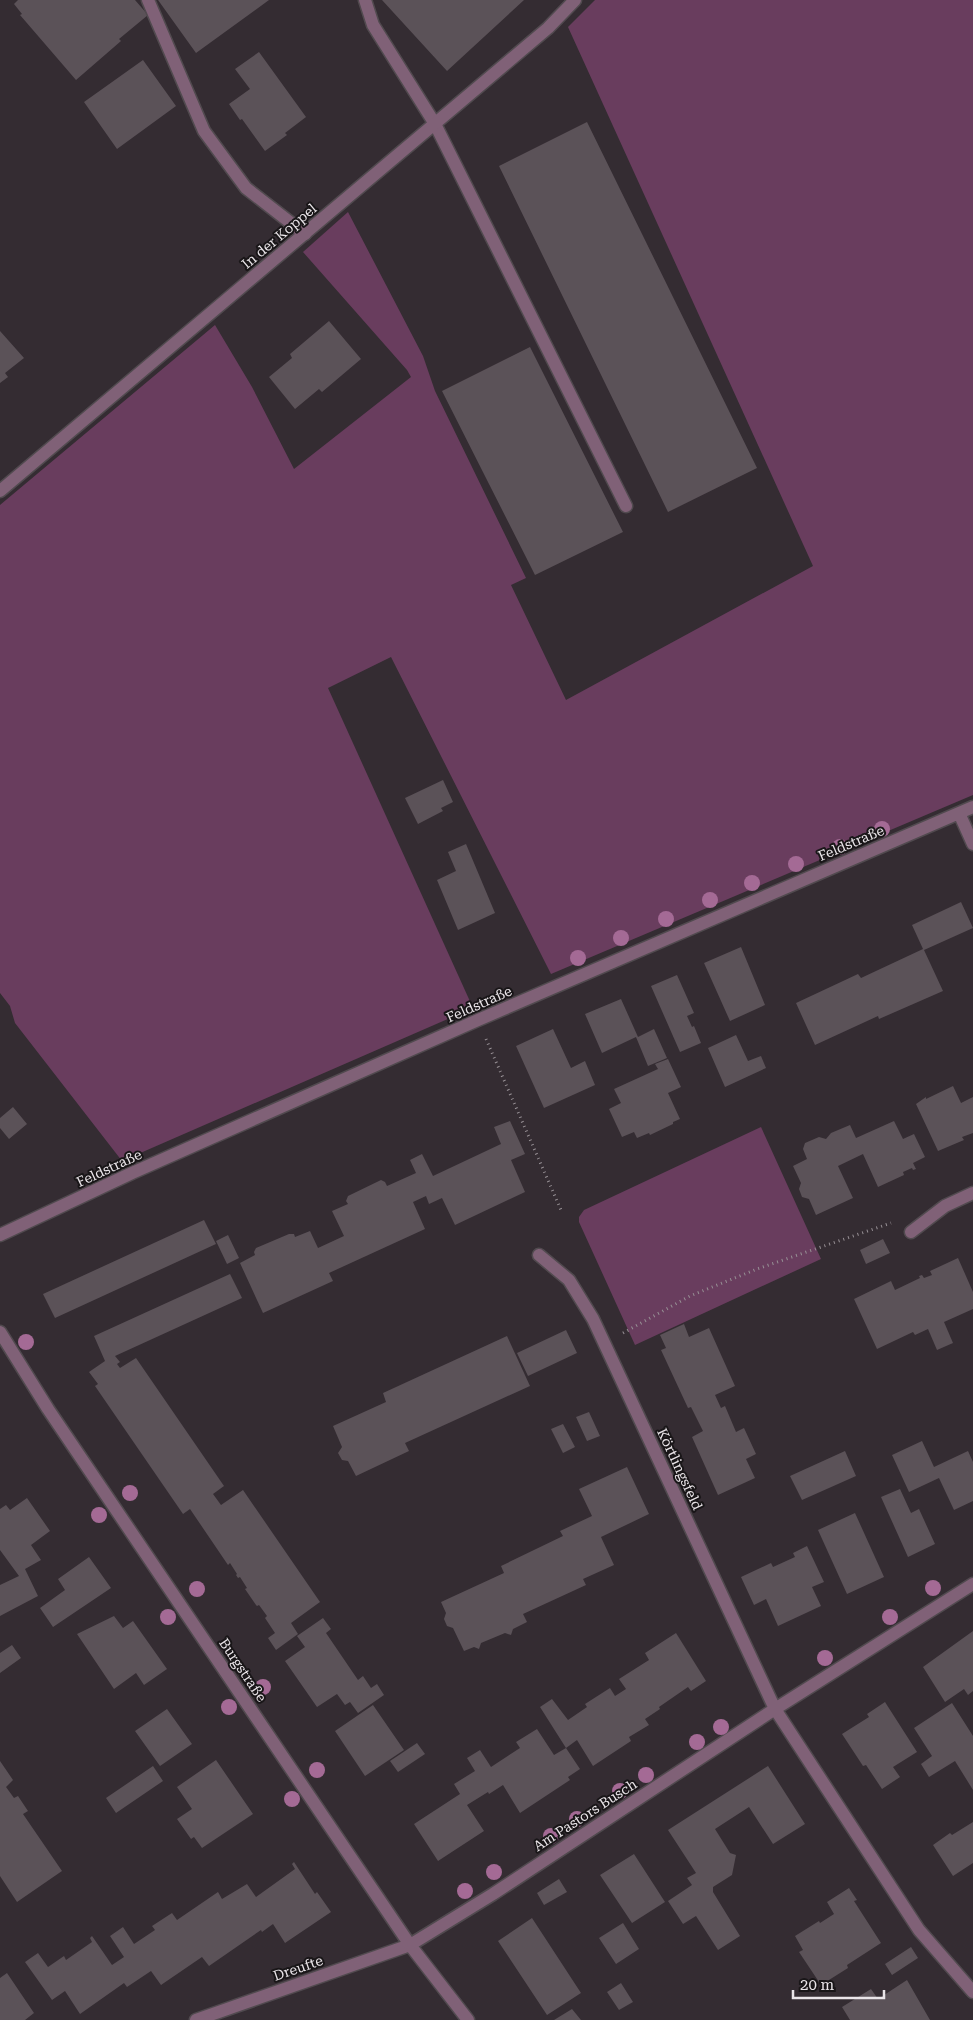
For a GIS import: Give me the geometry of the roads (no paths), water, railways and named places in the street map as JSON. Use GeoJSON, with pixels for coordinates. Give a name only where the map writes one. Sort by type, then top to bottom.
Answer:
{"type":"FeatureCollection","features":[{"type":"Feature","properties":{"kind":"street"},"geometry":{"type":"LineString","coordinates":[[148,0],[204,131],[246,188],[305,234]]}},
{"type":"Feature","properties":{"kind":"street"},"geometry":{"type":"LineString","coordinates":[[365,0],[373,25],[435,124],[626,506]]}},
{"type":"Feature","properties":{"kind":"street","name":"In der Koppel"},"geometry":{"type":"LineString","coordinates":[[0,491],[548,28],[575,0]]}},
{"type":"Feature","properties":{"kind":"street","name":"Feldstraße"},"geometry":{"type":"LineString","coordinates":[[0,1234],[132,1173],[478,1020],[973,807]]}},
{"type":"Feature","properties":{"kind":"street"},"geometry":{"type":"LineString","coordinates":[[959,813],[973,844]]}},
{"type":"Feature","properties":{"kind":"street"},"geometry":{"type":"LineString","coordinates":[[910,1232],[945,1206],[973,1193]]}},
{"type":"Feature","properties":{"kind":"street","name":"Körtlingsfeld"},"geometry":{"type":"LineString","coordinates":[[538,1255],[569,1280],[593,1319],[776,1709]]}},
{"type":"Feature","properties":{"kind":"street","name":"Burgstraße"},"geometry":{"type":"LineString","coordinates":[[0,1332],[54,1417],[410,1945],[468,2020]]}},
{"type":"Feature","properties":{"kind":"street","name":"Am Pastors Busch"},"geometry":{"type":"LineString","coordinates":[[410,1945],[973,1584]]}},
{"type":"Feature","properties":{"kind":"street"},"geometry":{"type":"LineString","coordinates":[[776,1709],[919,1930],[973,1992]]}},
{"type":"Feature","properties":{"kind":"street","name":"Dreufte"},"geometry":{"type":"LineString","coordinates":[[196,2020],[410,1945]]}}]}
